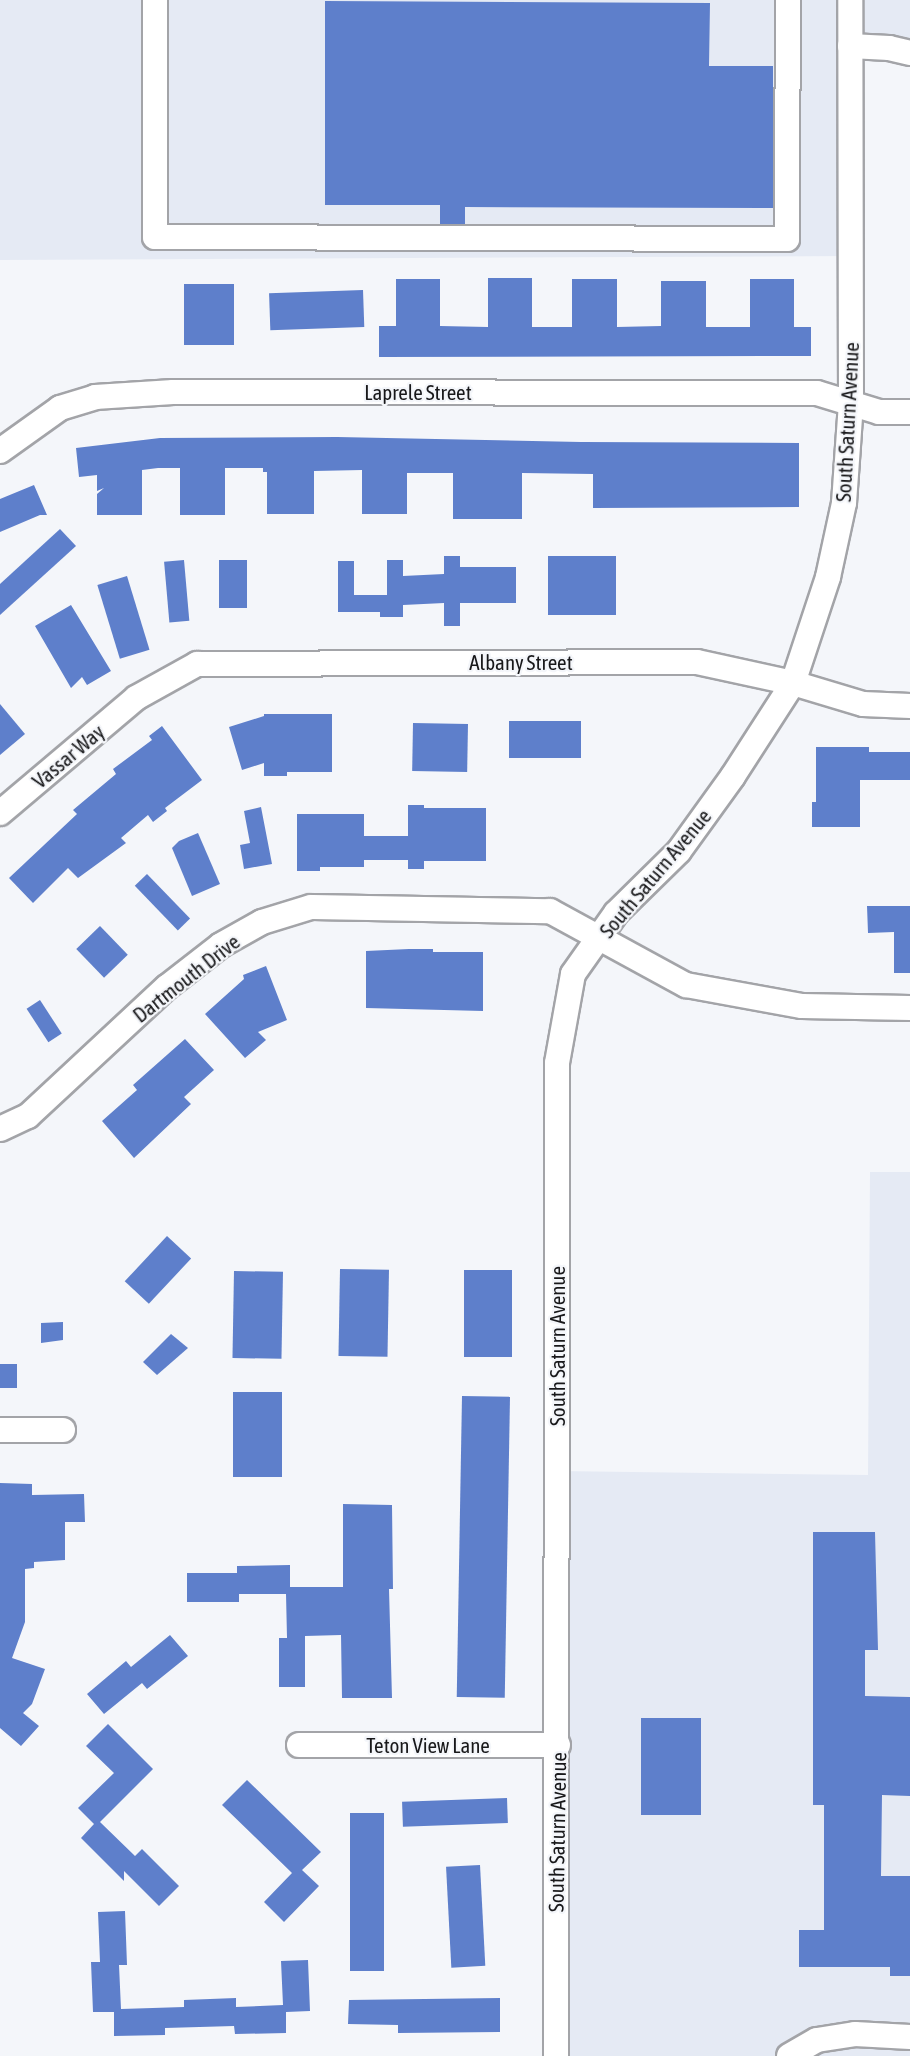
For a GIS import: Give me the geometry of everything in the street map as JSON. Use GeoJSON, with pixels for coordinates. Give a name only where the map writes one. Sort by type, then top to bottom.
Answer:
{"type":"FeatureCollection","features":[{"type":"Feature","properties":{"kind":"street"},"geometry":{"type":"LineString","coordinates":[[156,0],[155,237],[775,239],[787,239],[788,0]]}},
{"type":"Feature","properties":{"kind":"street","name":"South Saturn Avenue"},"geometry":{"type":"LineString","coordinates":[[556,2056],[557,1063],[573,974],[616,913],[679,851],[733,776],[793,683],[828,577],[844,502],[851,404],[850,0]]}},
{"type":"Feature","properties":{"kind":"street"},"geometry":{"type":"LineString","coordinates":[[850,46],[889,48],[910,53]]}},
{"type":"Feature","properties":{"kind":"street","name":"Laprele Street"},"geometry":{"type":"LineString","coordinates":[[0,451],[60,408],[95,397],[162,392],[817,393],[879,412],[910,412]]}},
{"type":"Feature","properties":{"kind":"street","name":"Albany Street"},"geometry":{"type":"LineString","coordinates":[[136,698],[197,664],[697,662],[793,683],[863,704],[910,706]]}},
{"type":"Feature","properties":{"kind":"street","name":"Vassar Way"},"geometry":{"type":"LineString","coordinates":[[0,813],[136,698]]}},
{"type":"Feature","properties":{"kind":"street","name":"Dartmouth Drive"},"geometry":{"type":"LineString","coordinates":[[0,1130],[28,1116],[167,987],[221,945],[262,922],[311,907],[550,911],[600,936]]}},
{"type":"Feature","properties":{"kind":"street"},"geometry":{"type":"LineString","coordinates":[[600,936],[686,985],[802,1006],[899,1008]]}},
{"type":"Feature","properties":{"kind":"street"},"geometry":{"type":"LineString","coordinates":[[0,1430],[63,1430]]}},
{"type":"Feature","properties":{"kind":"street","name":"Teton View Lane"},"geometry":{"type":"LineString","coordinates":[[299,1745],[558,1745]]}},
{"type":"Feature","properties":{"kind":"street"},"geometry":{"type":"LineString","coordinates":[[789,2056],[817,2040],[855,2034],[910,2037]]}},
{"type":"Feature","properties":{"kind":"shaded area"},"geometry":{"type":"Polygon","coordinates":[[[0,0],[910,0],[910,53],[851,46],[851,256],[0,260],[0,0]]]}},
{"type":"Feature","properties":{"kind":"shaded area"},"geometry":{"type":"Polygon","coordinates":[[[870,1172],[910,1172],[910,2056],[554,2056],[557,1471],[868,1475],[870,1172]]]}},
{"type":"Feature","properties":{"kind":"building"},"geometry":{"type":"Polygon","coordinates":[[[325,1],[710,3],[709,66],[773,66],[773,208],[465,207],[465,224],[440,224],[440,205],[325,205],[325,1]]]}},
{"type":"Feature","properties":{"kind":"building"},"geometry":{"type":"Polygon","coordinates":[[[488,278],[532,278],[532,327],[572,327],[572,279],[617,279],[617,327],[661,326],[661,281],[706,281],[706,327],[750,327],[750,279],[794,279],[794,327],[811,327],[811,356],[379,357],[379,326],[396,326],[396,279],[440,279],[440,326],[488,327],[488,278]]]}},
{"type":"Feature","properties":{"kind":"building"},"geometry":{"type":"Polygon","coordinates":[[[184,284],[234,284],[234,345],[184,345],[184,284]]]}},
{"type":"Feature","properties":{"kind":"building"},"geometry":{"type":"Polygon","coordinates":[[[363,290],[364,327],[270,330],[269,293],[363,290]]]}},
{"type":"Feature","properties":{"kind":"building"},"geometry":{"type":"Polygon","coordinates":[[[337,437],[581,442],[799,443],[799,507],[593,508],[593,474],[522,473],[522,519],[453,519],[453,473],[407,473],[407,514],[362,514],[362,470],[314,471],[314,514],[267,514],[267,472],[263,472],[263,468],[225,468],[225,515],[180,515],[180,468],[158,468],[142,470],[142,515],[97,515],[97,494],[104,488],[97,491],[97,475],[79,477],[76,448],[160,438],[337,437]]]}},
{"type":"Feature","properties":{"kind":"building"},"geometry":{"type":"Polygon","coordinates":[[[34,485],[47,515],[40,515],[0,532],[0,499],[34,485]]]}},
{"type":"Feature","properties":{"kind":"building"},"geometry":{"type":"Polygon","coordinates":[[[60,529],[76,546],[0,615],[0,584],[60,529]]]}},
{"type":"Feature","properties":{"kind":"building"},"geometry":{"type":"Polygon","coordinates":[[[444,556],[460,556],[460,567],[516,567],[516,603],[460,603],[460,626],[444,626],[444,603],[403,605],[403,617],[380,617],[380,612],[338,612],[338,561],[354,561],[354,595],[387,595],[387,560],[403,560],[403,576],[444,574],[444,556]]]}},
{"type":"Feature","properties":{"kind":"building"},"geometry":{"type":"Polygon","coordinates":[[[548,556],[616,556],[616,615],[548,615],[548,556]]]}},
{"type":"Feature","properties":{"kind":"building"},"geometry":{"type":"Polygon","coordinates":[[[184,560],[189,621],[169,623],[164,562],[184,560]]]}},
{"type":"Feature","properties":{"kind":"building"},"geometry":{"type":"Polygon","coordinates":[[[219,560],[247,560],[247,608],[219,608],[219,560]]]}},
{"type":"Feature","properties":{"kind":"building"},"geometry":{"type":"Polygon","coordinates":[[[127,576],[150,650],[120,659],[97,585],[127,576]]]}},
{"type":"Feature","properties":{"kind":"building"},"geometry":{"type":"Polygon","coordinates":[[[71,605],[111,671],[87,685],[82,677],[71,688],[35,626],[71,605]]]}},
{"type":"Feature","properties":{"kind":"building"},"geometry":{"type":"Polygon","coordinates":[[[0,704],[25,734],[0,755],[0,704]]]}},
{"type":"Feature","properties":{"kind":"building"},"geometry":{"type":"Polygon","coordinates":[[[264,714],[332,714],[332,772],[287,772],[287,776],[264,776],[264,763],[242,770],[229,727],[264,716],[264,714]]]}},
{"type":"Feature","properties":{"kind":"building"},"geometry":{"type":"Polygon","coordinates":[[[509,721],[581,721],[581,758],[509,758],[509,721]]]}},
{"type":"Feature","properties":{"kind":"building"},"geometry":{"type":"Polygon","coordinates":[[[413,723],[468,724],[467,772],[412,771],[413,723]]]}},
{"type":"Feature","properties":{"kind":"building"},"geometry":{"type":"Polygon","coordinates":[[[162,726],[202,780],[165,808],[167,811],[153,822],[148,815],[121,838],[126,843],[78,878],[68,868],[33,903],[9,878],[77,814],[73,810],[116,774],[113,769],[152,740],[149,736],[162,726]]]}},
{"type":"Feature","properties":{"kind":"building"},"geometry":{"type":"Polygon","coordinates":[[[816,747],[869,747],[869,752],[910,752],[910,780],[860,780],[860,827],[812,827],[812,802],[816,802],[816,747]]]}},
{"type":"Feature","properties":{"kind":"building"},"geometry":{"type":"Polygon","coordinates":[[[408,805],[424,805],[424,808],[486,808],[486,861],[424,861],[424,869],[408,869],[408,860],[364,860],[364,867],[320,867],[320,871],[297,871],[297,814],[364,814],[364,836],[408,836],[408,805]]]}},
{"type":"Feature","properties":{"kind":"building"},"geometry":{"type":"Polygon","coordinates":[[[261,807],[272,864],[244,869],[240,845],[250,843],[244,811],[261,807]]]}},
{"type":"Feature","properties":{"kind":"building"},"geometry":{"type":"Polygon","coordinates":[[[198,833],[220,884],[192,896],[172,848],[179,841],[198,833]]]}},
{"type":"Feature","properties":{"kind":"building"},"geometry":{"type":"Polygon","coordinates":[[[147,874],[190,919],[178,930],[135,886],[147,874]]]}},
{"type":"Feature","properties":{"kind":"building"},"geometry":{"type":"Polygon","coordinates":[[[867,906],[910,906],[910,973],[894,973],[894,932],[868,933],[867,906]]]}},
{"type":"Feature","properties":{"kind":"building"},"geometry":{"type":"Polygon","coordinates":[[[100,926],[128,955],[104,978],[76,949],[100,926]]]}},
{"type":"Feature","properties":{"kind":"building"},"geometry":{"type":"Polygon","coordinates":[[[433,949],[433,952],[483,952],[483,1011],[366,1008],[366,951],[433,949]]]}},
{"type":"Feature","properties":{"kind":"building"},"geometry":{"type":"Polygon","coordinates":[[[266,966],[287,1020],[258,1032],[266,1040],[245,1058],[205,1014],[244,979],[243,975],[266,966]]]}},
{"type":"Feature","properties":{"kind":"building"},"geometry":{"type":"Polygon","coordinates":[[[40,1000],[62,1034],[48,1042],[27,1009],[40,1000]]]}},
{"type":"Feature","properties":{"kind":"building"},"geometry":{"type":"Polygon","coordinates":[[[185,1039],[214,1070],[184,1097],[191,1104],[134,1158],[102,1121],[137,1090],[133,1085],[185,1039]]]}},
{"type":"Feature","properties":{"kind":"building"},"geometry":{"type":"Polygon","coordinates":[[[167,1236],[191,1259],[149,1304],[125,1281],[167,1236]]]}},
{"type":"Feature","properties":{"kind":"building"},"geometry":{"type":"Polygon","coordinates":[[[340,1269],[389,1270],[387,1357],[338,1356],[340,1269]]]}},
{"type":"Feature","properties":{"kind":"building"},"geometry":{"type":"Polygon","coordinates":[[[464,1270],[512,1270],[512,1357],[464,1357],[464,1270]]]}},
{"type":"Feature","properties":{"kind":"building"},"geometry":{"type":"Polygon","coordinates":[[[234,1271],[283,1272],[281,1359],[232,1358],[234,1271]]]}},
{"type":"Feature","properties":{"kind":"building"},"geometry":{"type":"Polygon","coordinates":[[[63,1322],[63,1340],[41,1343],[41,1323],[63,1322]]]}},
{"type":"Feature","properties":{"kind":"building"},"geometry":{"type":"Polygon","coordinates":[[[171,1334],[188,1348],[157,1375],[143,1362],[171,1334]]]}},
{"type":"Feature","properties":{"kind":"building"},"geometry":{"type":"Polygon","coordinates":[[[0,1364],[17,1364],[17,1388],[0,1388],[0,1364]]]}},
{"type":"Feature","properties":{"kind":"building"},"geometry":{"type":"Polygon","coordinates":[[[233,1392],[282,1392],[282,1477],[233,1477],[233,1392]]]}},
{"type":"Feature","properties":{"kind":"building"},"geometry":{"type":"Polygon","coordinates":[[[462,1396],[510,1397],[505,1698],[457,1697],[462,1396]]]}},
{"type":"Feature","properties":{"kind":"building"},"geometry":{"type":"Polygon","coordinates":[[[0,1483],[32,1484],[32,1495],[84,1494],[85,1522],[65,1522],[65,1560],[34,1562],[34,1568],[25,1569],[25,1622],[12,1658],[45,1669],[32,1704],[23,1713],[39,1726],[21,1746],[0,1728],[0,1483]]]}},
{"type":"Feature","properties":{"kind":"building"},"geometry":{"type":"Polygon","coordinates":[[[343,1504],[392,1505],[393,1589],[389,1589],[392,1698],[342,1698],[341,1635],[305,1636],[305,1687],[279,1687],[279,1638],[287,1638],[286,1594],[239,1594],[239,1602],[187,1602],[187,1573],[237,1573],[237,1566],[290,1565],[290,1587],[343,1587],[343,1504]]]}},
{"type":"Feature","properties":{"kind":"building"},"geometry":{"type":"Polygon","coordinates":[[[813,1532],[875,1532],[878,1650],[865,1650],[865,1696],[910,1697],[910,1796],[882,1795],[881,1876],[910,1876],[910,1976],[890,1976],[890,1967],[799,1967],[799,1930],[824,1930],[824,1805],[813,1805],[813,1532]]]}},
{"type":"Feature","properties":{"kind":"building"},"geometry":{"type":"Polygon","coordinates":[[[170,1635],[188,1656],[147,1689],[142,1683],[104,1714],[87,1694],[126,1661],[131,1667],[170,1635]]]}},
{"type":"Feature","properties":{"kind":"building"},"geometry":{"type":"Polygon","coordinates":[[[641,1718],[701,1718],[701,1815],[641,1815],[641,1718]]]}},
{"type":"Feature","properties":{"kind":"building"},"geometry":{"type":"Polygon","coordinates":[[[108,1724],[153,1769],[100,1822],[135,1856],[142,1849],[179,1886],[159,1906],[124,1871],[124,1881],[81,1838],[94,1824],[78,1808],[114,1773],[86,1746],[108,1724]]]}},
{"type":"Feature","properties":{"kind":"building"},"geometry":{"type":"Polygon","coordinates":[[[247,1780],[321,1852],[302,1870],[319,1886],[284,1922],[264,1902],[292,1873],[222,1805],[247,1780]]]}},
{"type":"Feature","properties":{"kind":"building"},"geometry":{"type":"Polygon","coordinates":[[[507,1798],[508,1823],[403,1827],[402,1802],[507,1798]]]}},
{"type":"Feature","properties":{"kind":"building"},"geometry":{"type":"Polygon","coordinates":[[[350,1813],[384,1813],[384,1971],[350,1971],[350,1813]]]}},
{"type":"Feature","properties":{"kind":"building"},"geometry":{"type":"Polygon","coordinates":[[[480,1865],[485,1966],[451,1968],[446,1867],[480,1865]]]}},
{"type":"Feature","properties":{"kind":"building"},"geometry":{"type":"Polygon","coordinates":[[[125,1911],[127,1965],[119,1965],[121,2009],[184,2007],[184,2000],[236,1998],[236,2007],[283,2005],[281,1961],[308,1960],[310,2011],[286,2012],[286,2033],[235,2034],[234,2026],[165,2028],[165,2035],[114,2036],[114,2012],[93,2012],[91,1962],[100,1962],[98,1912],[125,1911]]]}},
{"type":"Feature","properties":{"kind":"building"},"geometry":{"type":"Polygon","coordinates":[[[500,1998],[500,2032],[398,2033],[398,2025],[348,2024],[349,2000],[500,1998]]]}}]}
